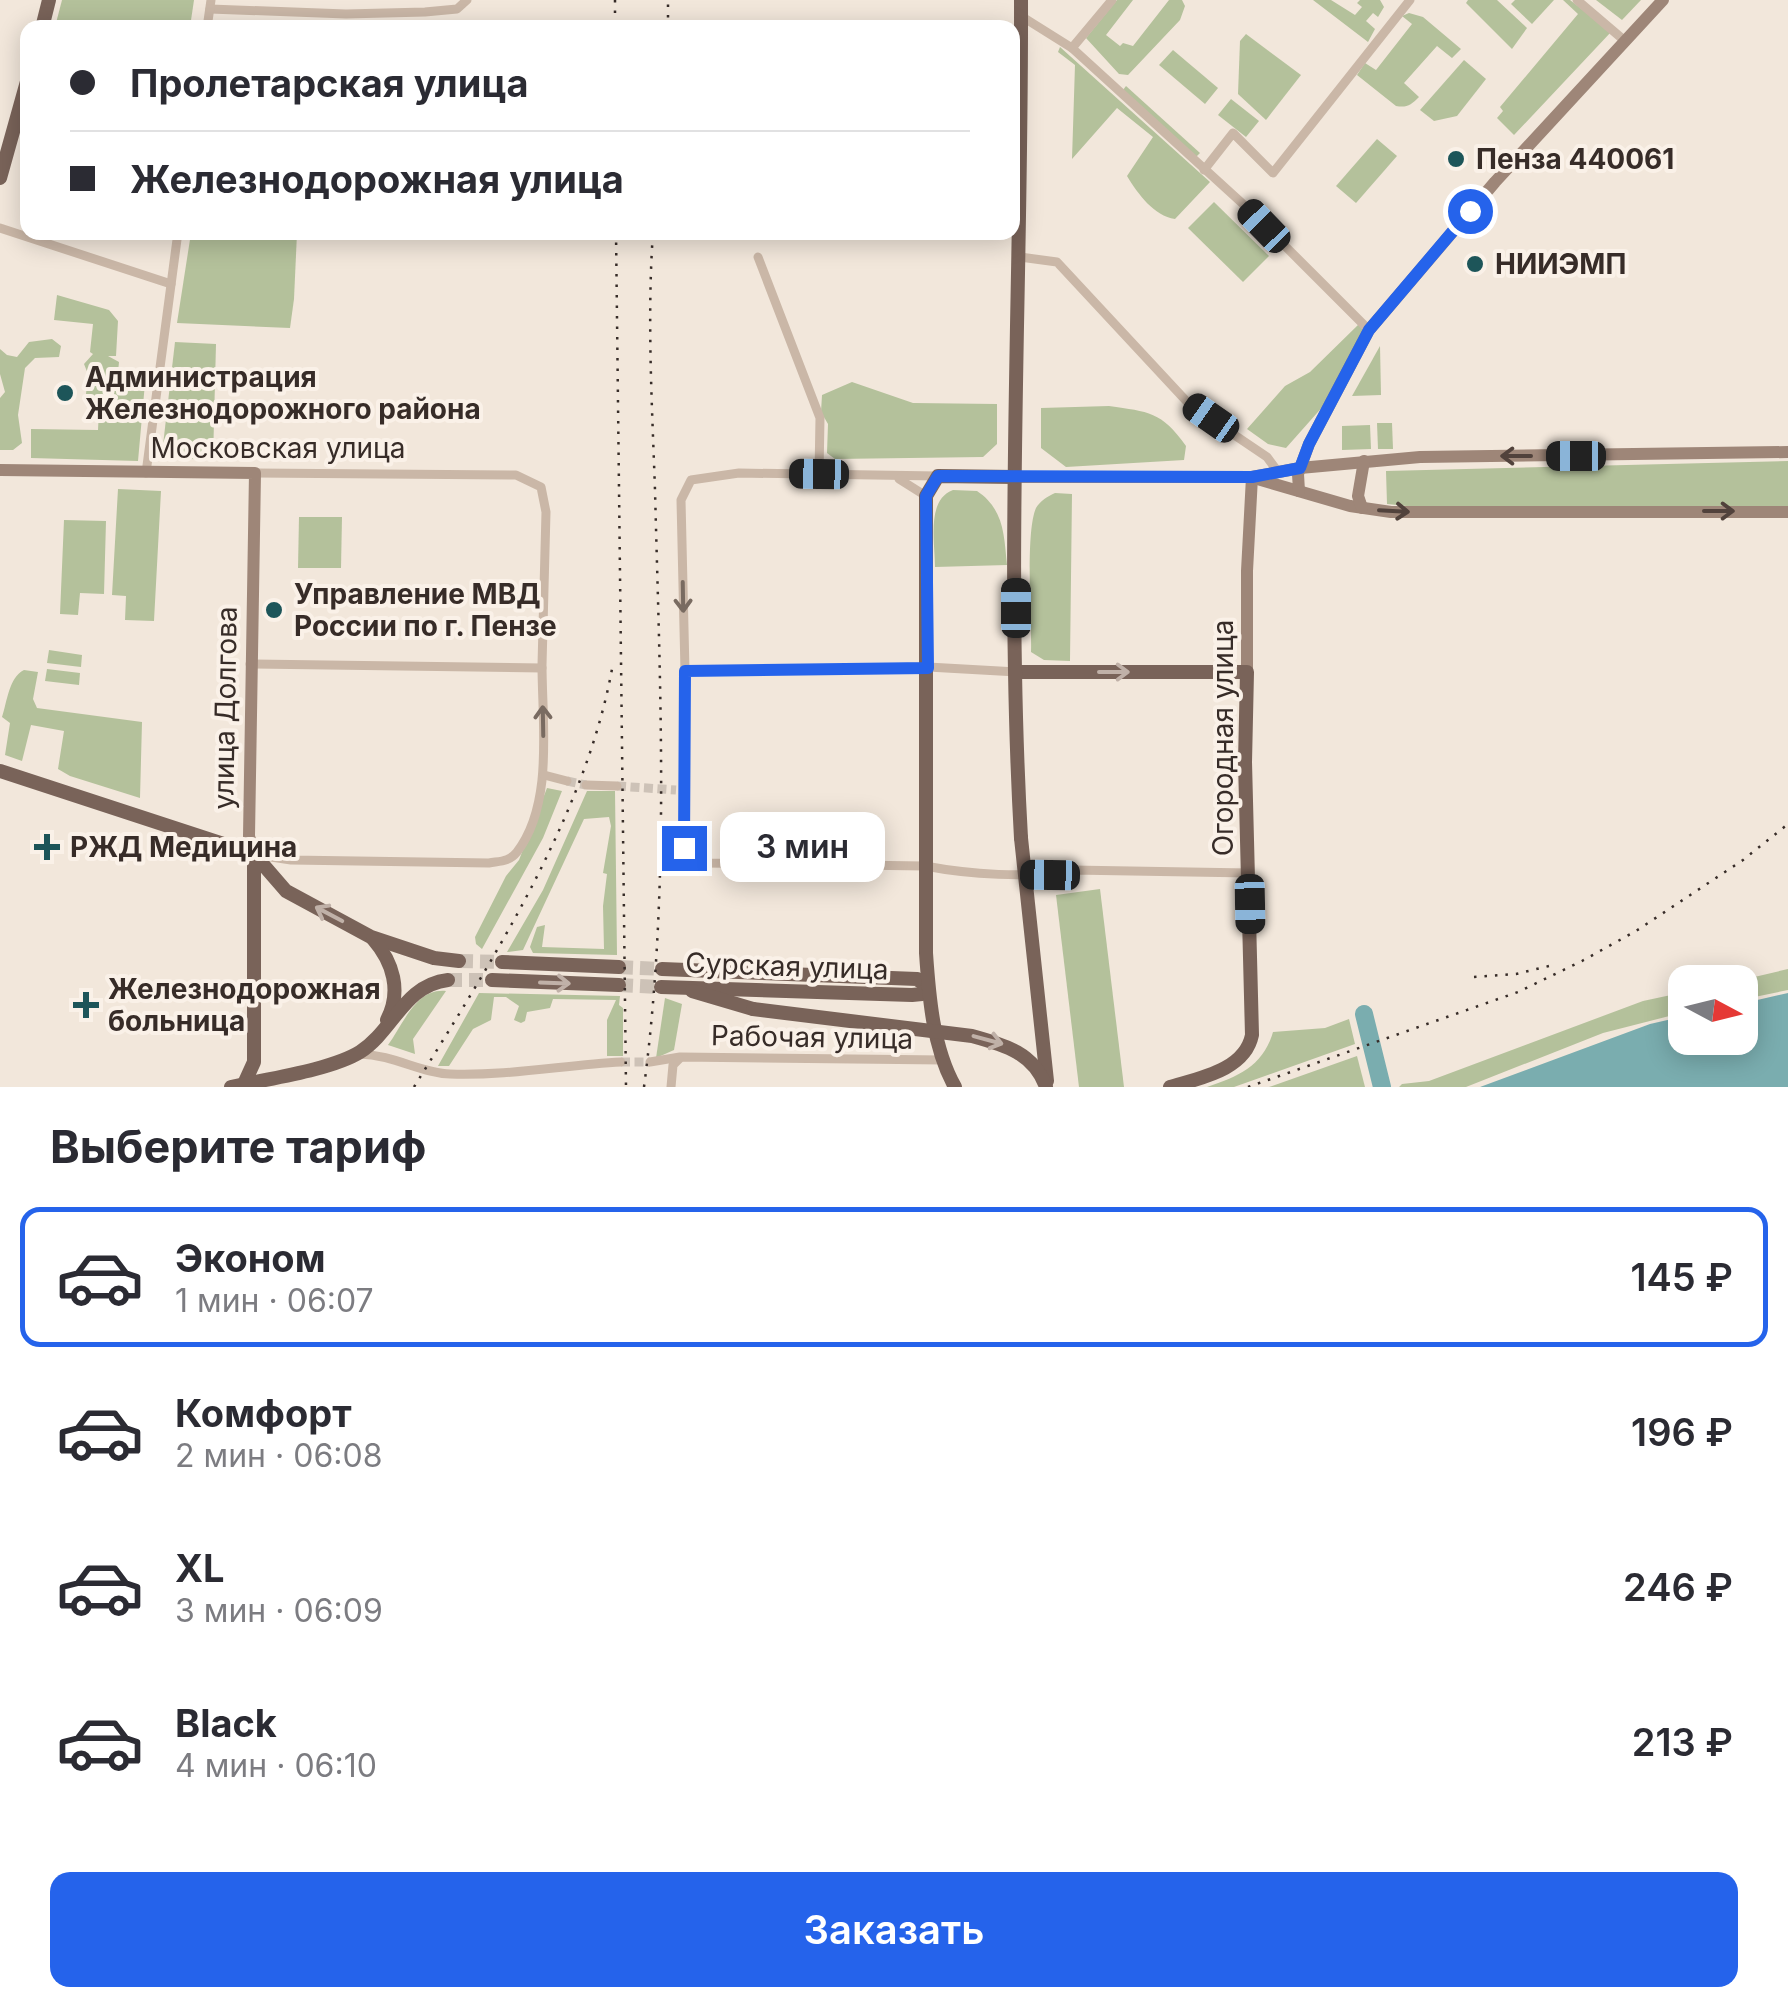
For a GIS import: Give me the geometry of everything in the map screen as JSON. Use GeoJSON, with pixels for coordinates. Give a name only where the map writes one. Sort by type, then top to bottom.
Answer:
{"type":"FeatureCollection","features":[{"type":"Feature","properties":{"kind":"main road"},"geometry":{"type":"LineString","coordinates":[[1300,492],[1297,480],[1309,444],[1369,330],[1495,182],[1663,0]]}},
{"type":"Feature","properties":{"kind":"main road"},"geometry":{"type":"LineString","coordinates":[[1021,8],[1015,477],[1017,672],[1021,838],[1047,1087]]}},
{"type":"Feature","properties":{"kind":"main road"},"geometry":{"type":"LineString","coordinates":[[0,178],[20,107]]}},
{"type":"Feature","properties":{"kind":"main road"},"geometry":{"type":"LineString","coordinates":[[926,496],[938,476],[1252,477],[1420,456],[1788,452]]}},
{"type":"Feature","properties":{"kind":"main road"},"geometry":{"type":"LineString","coordinates":[[1362,508],[1358,496],[1364,461]]}},
{"type":"Feature","properties":{"kind":"main road","name":"Московская улица"},"geometry":{"type":"LineString","coordinates":[[0,470],[255,474]]}},
{"type":"Feature","properties":{"kind":"main road","name":"улица Долгова"},"geometry":{"type":"LineString","coordinates":[[238,1086],[254,1062],[254,854],[248,836],[255,474]]}},
{"type":"Feature","properties":{"kind":"main road"},"geometry":{"type":"LineString","coordinates":[[1252,477],[1362,508],[1434,513],[1788,512]]}},
{"type":"Feature","properties":{"kind":"main road","name":"Огородная улица"},"geometry":{"type":"LineString","coordinates":[[1170,1087],[1232,1065],[1250,1044],[1253,1022],[1244,762],[1252,477]]}},
{"type":"Feature","properties":{"kind":"main road","name":"Сурская улица"},"geometry":{"type":"LineString","coordinates":[[897,978],[917,967],[926,953],[926,496]]}},
{"type":"Feature","properties":{"kind":"main road"},"geometry":{"type":"LineString","coordinates":[[1017,672],[1247,672]]}},
{"type":"Feature","properties":{"kind":"main road"},"geometry":{"type":"LineString","coordinates":[[0,771],[254,854],[283,887],[372,937],[434,958],[459,961]]}},
{"type":"Feature","properties":{"kind":"main road"},"geometry":{"type":"LineString","coordinates":[[254,912],[265,895],[283,887]]}},
{"type":"Feature","properties":{"kind":"main road"},"geometry":{"type":"LineString","coordinates":[[372,937],[385,952],[393,971],[392,1012],[382,1030]]}},
{"type":"Feature","properties":{"kind":"main road"},"geometry":{"type":"LineString","coordinates":[[926,953],[928,986],[943,1060],[956,1087]]}},
{"type":"Feature","properties":{"kind":"main road"},"geometry":{"type":"LineString","coordinates":[[502,962],[619,967]]}},
{"type":"Feature","properties":{"kind":"main road","name":"Сурская улица"},"geometry":{"type":"LineString","coordinates":[[661,987],[912,996],[922,994],[928,986],[917,979],[662,969]]}},
{"type":"Feature","properties":{"kind":"main road"},"geometry":{"type":"LineString","coordinates":[[238,1086],[356,1054],[422,988],[448,980]]}},
{"type":"Feature","properties":{"kind":"main road"},"geometry":{"type":"LineString","coordinates":[[492,980],[618,985]]}},
{"type":"Feature","properties":{"kind":"main road"},"geometry":{"type":"LineString","coordinates":[[682,987],[710,999],[753,1009],[972,1036],[1007,1046],[1025,1056],[1047,1087]]}},
{"type":"Feature","properties":{"kind":"main road","name":"Сурская улица"},"geometry":{"type":"LineString","coordinates":[[912,996],[932,1008]]}},
{"type":"Feature","properties":{"kind":"main road"},"geometry":{"type":"LineString","coordinates":[[254,1062],[261,1073],[274,1077]]}},
{"type":"Feature","properties":{"kind":"street"},"geometry":{"type":"LineString","coordinates":[[210,5],[346,14],[457,10],[467,0]]}},
{"type":"Feature","properties":{"kind":"street"},"geometry":{"type":"LineString","coordinates":[[1072,48],[1112,0]]}},
{"type":"Feature","properties":{"kind":"street"},"geometry":{"type":"LineString","coordinates":[[1204,170],[1233,133],[1273,172],[1410,0]]}},
{"type":"Feature","properties":{"kind":"street"},"geometry":{"type":"LineString","coordinates":[[1576,0],[1626,41]]}},
{"type":"Feature","properties":{"kind":"street"},"geometry":{"type":"LineString","coordinates":[[1021,8],[1072,48],[1243,204],[1369,330]]}},
{"type":"Feature","properties":{"kind":"street"},"geometry":{"type":"LineString","coordinates":[[36,240],[170,284]]}},
{"type":"Feature","properties":{"kind":"street"},"geometry":{"type":"LineString","coordinates":[[146,473],[177,240]]}},
{"type":"Feature","properties":{"kind":"street"},"geometry":{"type":"LineString","coordinates":[[758,257],[820,418],[819,474]]}},
{"type":"Feature","properties":{"kind":"street"},"geometry":{"type":"LineString","coordinates":[[1020,257],[1057,262],[1190,404],[1267,457],[1278,472]]}},
{"type":"Feature","properties":{"kind":"street","name":"Московская улица"},"geometry":{"type":"LineString","coordinates":[[255,474],[516,475],[541,487],[545,498],[542,668]]}},
{"type":"Feature","properties":{"kind":"street"},"geometry":{"type":"LineString","coordinates":[[938,476],[819,474],[703,476],[691,480],[682,500],[685,671],[681,790],[684,848],[693,860],[925,866],[954,872],[1050,875],[1072,870],[1249,873]]}},
{"type":"Feature","properties":{"kind":"street"},"geometry":{"type":"LineString","coordinates":[[891,477],[926,496]]}},
{"type":"Feature","properties":{"kind":"street"},"geometry":{"type":"LineString","coordinates":[[250,664],[542,668],[544,775],[537,808],[518,852],[508,860],[291,860],[254,854]]}},
{"type":"Feature","properties":{"kind":"street"},"geometry":{"type":"LineString","coordinates":[[685,671],[928,668],[1017,672]]}},
{"type":"Feature","properties":{"kind":"street"},"geometry":{"type":"LineString","coordinates":[[544,775],[567,781]]}},
{"type":"Feature","properties":{"kind":"street"},"geometry":{"type":"LineString","coordinates":[[586,785],[617,786]]}},
{"type":"Feature","properties":{"kind":"street"},"geometry":{"type":"LineString","coordinates":[[283,887],[282,865],[291,860]]}},
{"type":"Feature","properties":{"kind":"street"},"geometry":{"type":"LineString","coordinates":[[356,1054],[379,1054],[438,1073],[544,1071],[621,1062]]}},
{"type":"Feature","properties":{"kind":"street"},"geometry":{"type":"LineString","coordinates":[[672,1087],[672,1064],[680,1057]]}},
{"type":"Feature","properties":{"kind":"street","name":"Рабочая улица"},"geometry":{"type":"LineString","coordinates":[[650,1062],[680,1057],[943,1060]]}},
{"type":"Feature","properties":{"kind":"green space"},"geometry":{"type":"Polygon","coordinates":[[[62,0],[194,0],[191,20],[57,20],[62,0]]]}},
{"type":"Feature","properties":{"kind":"green space"},"geometry":{"type":"Polygon","coordinates":[[[1117,0],[1133,0],[1106,35],[1120,46],[1133,46],[1169,0],[1182,0],[1185,6],[1180,20],[1128,75],[1119,74],[1086,38],[1117,0]]]}},
{"type":"Feature","properties":{"kind":"green space"},"geometry":{"type":"Polygon","coordinates":[[[1313,0],[1331,0],[1355,15],[1362,7],[1357,3],[1360,0],[1380,0],[1384,7],[1378,17],[1373,13],[1366,21],[1375,29],[1368,42],[1313,0]]]}},
{"type":"Feature","properties":{"kind":"green space"},"geometry":{"type":"Polygon","coordinates":[[[1497,0],[1527,28],[1512,49],[1466,3],[1497,0]]]}},
{"type":"Feature","properties":{"kind":"green space"},"geometry":{"type":"Polygon","coordinates":[[[1515,0],[1554,0],[1532,24],[1511,4],[1515,0]]]}},
{"type":"Feature","properties":{"kind":"green space"},"geometry":{"type":"Polygon","coordinates":[[[1563,0],[1570,0],[1611,32],[1514,135],[1497,118],[1503,111],[1500,107],[1578,14],[1563,0]]]}},
{"type":"Feature","properties":{"kind":"green space"},"geometry":{"type":"Polygon","coordinates":[[[1596,0],[1641,0],[1622,20],[1596,0]]]}},
{"type":"Feature","properties":{"kind":"green space"},"geometry":{"type":"Polygon","coordinates":[[[1409,13],[1423,17],[1461,49],[1452,58],[1437,46],[1404,83],[1419,97],[1400,107],[1357,75],[1365,63],[1376,70],[1412,24],[1402,16],[1409,13]]]}},
{"type":"Feature","properties":{"kind":"green space"},"geometry":{"type":"Polygon","coordinates":[[[1246,34],[1301,75],[1266,120],[1238,94],[1240,41],[1246,34]]]}},
{"type":"Feature","properties":{"kind":"green space"},"geometry":{"type":"Polygon","coordinates":[[[1060,47],[1210,182],[1175,219],[1153,209],[1127,176],[1153,137],[1117,108],[1072,159],[1075,65],[1058,52],[1060,47]]]}},
{"type":"Feature","properties":{"kind":"green space"},"geometry":{"type":"Polygon","coordinates":[[[1173,50],[1218,88],[1205,104],[1159,65],[1173,50]]]}},
{"type":"Feature","properties":{"kind":"green space"},"geometry":{"type":"Polygon","coordinates":[[[1464,60],[1486,79],[1457,116],[1434,121],[1420,110],[1464,60]]]}},
{"type":"Feature","properties":{"kind":"green space"},"geometry":{"type":"Polygon","coordinates":[[[1126,86],[1200,153],[1196,157],[1123,90],[1126,86]]]}},
{"type":"Feature","properties":{"kind":"green space"},"geometry":{"type":"Polygon","coordinates":[[[1231,99],[1259,121],[1246,137],[1218,115],[1231,99]]]}},
{"type":"Feature","properties":{"kind":"green space"},"geometry":{"type":"Polygon","coordinates":[[[1377,139],[1397,156],[1356,203],[1336,186],[1377,139]]]}},
{"type":"Feature","properties":{"kind":"green space"},"geometry":{"type":"Polygon","coordinates":[[[1214,202],[1269,256],[1243,282],[1188,228],[1214,202]]]}},
{"type":"Feature","properties":{"kind":"green space"},"geometry":{"type":"Polygon","coordinates":[[[190,240],[297,240],[290,328],[177,323],[190,240]]]}},
{"type":"Feature","properties":{"kind":"green space"},"geometry":{"type":"Polygon","coordinates":[[[57,295],[109,310],[118,321],[116,356],[108,356],[119,362],[117,375],[108,392],[91,404],[86,394],[88,374],[84,364],[93,354],[93,324],[54,320],[57,295]]]}},
{"type":"Feature","properties":{"kind":"green space"},"geometry":{"type":"Polygon","coordinates":[[[1359,324],[1364,332],[1325,404],[1286,448],[1268,444],[1247,429],[1285,386],[1310,372],[1359,324]]]}},
{"type":"Feature","properties":{"kind":"green space"},"geometry":{"type":"Polygon","coordinates":[[[52,339],[61,346],[59,357],[35,358],[25,368],[18,415],[22,443],[13,450],[0,450],[0,398],[5,392],[0,349],[17,357],[29,342],[52,339]]]}},
{"type":"Feature","properties":{"kind":"green space"},"geometry":{"type":"Polygon","coordinates":[[[175,342],[216,344],[213,460],[170,458],[163,445],[175,342]]]}},
{"type":"Feature","properties":{"kind":"green space"},"geometry":{"type":"Polygon","coordinates":[[[1380,346],[1381,395],[1352,396],[1380,346]]]}},
{"type":"Feature","properties":{"kind":"green space"},"geometry":{"type":"Polygon","coordinates":[[[121,381],[145,383],[138,461],[31,458],[31,429],[98,430],[99,409],[121,381]]]}},
{"type":"Feature","properties":{"kind":"green space"},"geometry":{"type":"Polygon","coordinates":[[[852,382],[913,403],[997,404],[997,444],[983,457],[835,459],[827,453],[828,424],[821,412],[822,395],[852,382]]]}},
{"type":"Feature","properties":{"kind":"green space"},"geometry":{"type":"Polygon","coordinates":[[[1109,406],[1144,412],[1161,420],[1186,446],[1184,460],[1066,467],[1041,448],[1041,408],[1109,406]]]}},
{"type":"Feature","properties":{"kind":"green space"},"geometry":{"type":"Polygon","coordinates":[[[1377,423],[1392,423],[1393,449],[1378,449],[1377,423]]]}},
{"type":"Feature","properties":{"kind":"green space"},"geometry":{"type":"Polygon","coordinates":[[[1370,425],[1371,449],[1342,450],[1342,426],[1370,425]]]}},
{"type":"Feature","properties":{"kind":"green space"},"geometry":{"type":"Polygon","coordinates":[[[1788,461],[1788,508],[1436,509],[1387,504],[1386,471],[1788,461]]]}},
{"type":"Feature","properties":{"kind":"green space"},"geometry":{"type":"Polygon","coordinates":[[[118,489],[161,491],[154,621],[125,620],[126,596],[112,595],[118,489]]]}},
{"type":"Feature","properties":{"kind":"green space"},"geometry":{"type":"Polygon","coordinates":[[[953,490],[977,491],[993,506],[1001,524],[1007,565],[935,567],[935,512],[944,495],[953,490]]]}},
{"type":"Feature","properties":{"kind":"green space"},"geometry":{"type":"Polygon","coordinates":[[[1055,493],[1072,494],[1070,661],[1044,660],[1031,652],[1033,520],[1038,505],[1055,493]]]}},
{"type":"Feature","properties":{"kind":"green space"},"geometry":{"type":"Polygon","coordinates":[[[299,517],[342,517],[341,568],[298,568],[299,517]]]}},
{"type":"Feature","properties":{"kind":"green space"},"geometry":{"type":"Polygon","coordinates":[[[64,520],[106,521],[104,594],[80,593],[78,615],[60,614],[64,520]]]}},
{"type":"Feature","properties":{"kind":"green space"},"geometry":{"type":"Polygon","coordinates":[[[49,650],[82,655],[81,667],[47,663],[49,650]]]}},
{"type":"Feature","properties":{"kind":"green space"},"geometry":{"type":"Polygon","coordinates":[[[47,669],[80,673],[79,685],[45,681],[47,669]]]}},
{"type":"Feature","properties":{"kind":"green space"},"geometry":{"type":"Polygon","coordinates":[[[24,670],[38,672],[33,699],[37,708],[142,722],[140,798],[58,769],[64,731],[31,725],[22,761],[5,755],[10,723],[2,717],[12,684],[24,670]]]}},
{"type":"Feature","properties":{"kind":"green space"},"geometry":{"type":"Polygon","coordinates":[[[547,788],[562,791],[543,838],[482,949],[475,937],[506,876],[519,860],[547,788]]]}},
{"type":"Feature","properties":{"kind":"green space"},"geometry":{"type":"Polygon","coordinates":[[[587,791],[615,791],[617,955],[533,953],[530,947],[537,927],[545,925],[542,947],[604,949],[607,874],[603,873],[609,817],[584,819],[523,950],[507,952],[543,890],[587,791]]]}},
{"type":"Feature","properties":{"kind":"green space"},"geometry":{"type":"Polygon","coordinates":[[[1100,889],[1124,1087],[1079,1087],[1056,895],[1100,889]]]}},
{"type":"Feature","properties":{"kind":"green space"},"geometry":{"type":"Polygon","coordinates":[[[1788,969],[1788,990],[1758,996],[1758,976],[1788,969]]]}},
{"type":"Feature","properties":{"kind":"green space"},"geometry":{"type":"Polygon","coordinates":[[[446,991],[413,1039],[415,1054],[388,1045],[419,1001],[446,991]]]}},
{"type":"Feature","properties":{"kind":"green space"},"geometry":{"type":"Polygon","coordinates":[[[479,993],[620,996],[623,1056],[607,1056],[607,1020],[616,1000],[553,999],[550,1008],[527,1012],[521,1023],[514,1020],[519,1006],[506,997],[494,997],[491,1020],[473,1029],[449,1066],[438,1066],[479,993]]]}},
{"type":"Feature","properties":{"kind":"green space"},"geometry":{"type":"Polygon","coordinates":[[[1668,996],[1668,1016],[1603,1033],[1466,1087],[1399,1087],[1429,1081],[1643,1001],[1668,996]]]}},
{"type":"Feature","properties":{"kind":"green space"},"geometry":{"type":"Polygon","coordinates":[[[665,998],[682,1004],[674,1050],[656,1058],[665,998]]]}},
{"type":"Feature","properties":{"kind":"green space"},"geometry":{"type":"Polygon","coordinates":[[[1349,1019],[1355,1044],[1234,1087],[1207,1087],[1248,1068],[1263,1053],[1273,1032],[1325,1028],[1349,1019]]]}},
{"type":"Feature","properties":{"kind":"green space"},"geometry":{"type":"Polygon","coordinates":[[[1357,1056],[1365,1087],[1269,1087],[1357,1056]]]}},
{"type":"Feature","properties":{"kind":"water"},"geometry":{"type":"Polygon","coordinates":[[[1788,993],[1788,1087],[1480,1087],[1668,1020],[1668,1055],[1758,1055],[1758,1000],[1788,993]]]}},
{"type":"Feature","properties":{"kind":"waterway"},"geometry":{"type":"LineString","coordinates":[[1364,1014],[1382,1087]]}},
{"type":"Feature","properties":{"kind":"tunnel"},"geometry":{"type":"LineString","coordinates":[[567,781],[586,785]]}},
{"type":"Feature","properties":{"kind":"tunnel"},"geometry":{"type":"LineString","coordinates":[[617,786],[676,790]]}},
{"type":"Feature","properties":{"kind":"tunnel"},"geometry":{"type":"LineString","coordinates":[[459,961],[502,962]]}},
{"type":"Feature","properties":{"kind":"tunnel"},"geometry":{"type":"LineString","coordinates":[[619,967],[662,969]]}},
{"type":"Feature","properties":{"kind":"tunnel"},"geometry":{"type":"LineString","coordinates":[[448,980],[492,980]]}},
{"type":"Feature","properties":{"kind":"tunnel"},"geometry":{"type":"LineString","coordinates":[[619,985],[661,987]]}},
{"type":"Feature","properties":{"kind":"tunnel"},"geometry":{"type":"LineString","coordinates":[[621,1062],[650,1062]]}},
{"type":"Feature","properties":{"kind":"railway"},"geometry":{"type":"LineString","coordinates":[[615,0],[615,20]]}},
{"type":"Feature","properties":{"kind":"railway"},"geometry":{"type":"LineString","coordinates":[[668,0],[668,20]]}},
{"type":"Feature","properties":{"kind":"railway"},"geometry":{"type":"LineString","coordinates":[[616,240],[626,1087]]}},
{"type":"Feature","properties":{"kind":"railway"},"geometry":{"type":"LineString","coordinates":[[644,1087],[657,938],[661,789],[650,296],[653,240]]}},
{"type":"Feature","properties":{"kind":"railway"},"geometry":{"type":"LineString","coordinates":[[414,1087],[504,938],[558,833],[581,779],[612,669]]}},
{"type":"Feature","properties":{"kind":"railway"},"geometry":{"type":"LineString","coordinates":[[1248,1087],[1518,992],[1582,961],[1636,931],[1743,860],[1788,824]]}},
{"type":"Feature","properties":{"kind":"railway"},"geometry":{"type":"LineString","coordinates":[[1474,977],[1516,974],[1549,966]]}},
{"type":"Feature","properties":{"kind":"place","name":"Пенза 440061"},"geometry":{"type":"Point","coordinates":[1456,159]}},
{"type":"Feature","properties":{"kind":"place","name":"НИИЭМП"},"geometry":{"type":"Point","coordinates":[1475,264]}},
{"type":"Feature","properties":{"kind":"place","name":"Администрация Железнодорожного района"},"geometry":{"type":"Point","coordinates":[65,393]}},
{"type":"Feature","properties":{"kind":"place","name":"Управление МВД России по г. Пензе"},"geometry":{"type":"Point","coordinates":[274,610]}},
{"type":"Feature","properties":{"kind":"place","name":"РЖД Медицина"},"geometry":{"type":"Point","coordinates":[47,847]}},
{"type":"Feature","properties":{"kind":"place","name":"Железнодорожная больница"},"geometry":{"type":"Point","coordinates":[86,1005]}},
{"type":"Feature","properties":{"kind":"route"},"geometry":{"type":"LineString","coordinates":[[684,848],[685,671],[928,668],[926,496],[938,476],[1252,477],[1300,468],[1369,330],[1470,211]]}}]}
